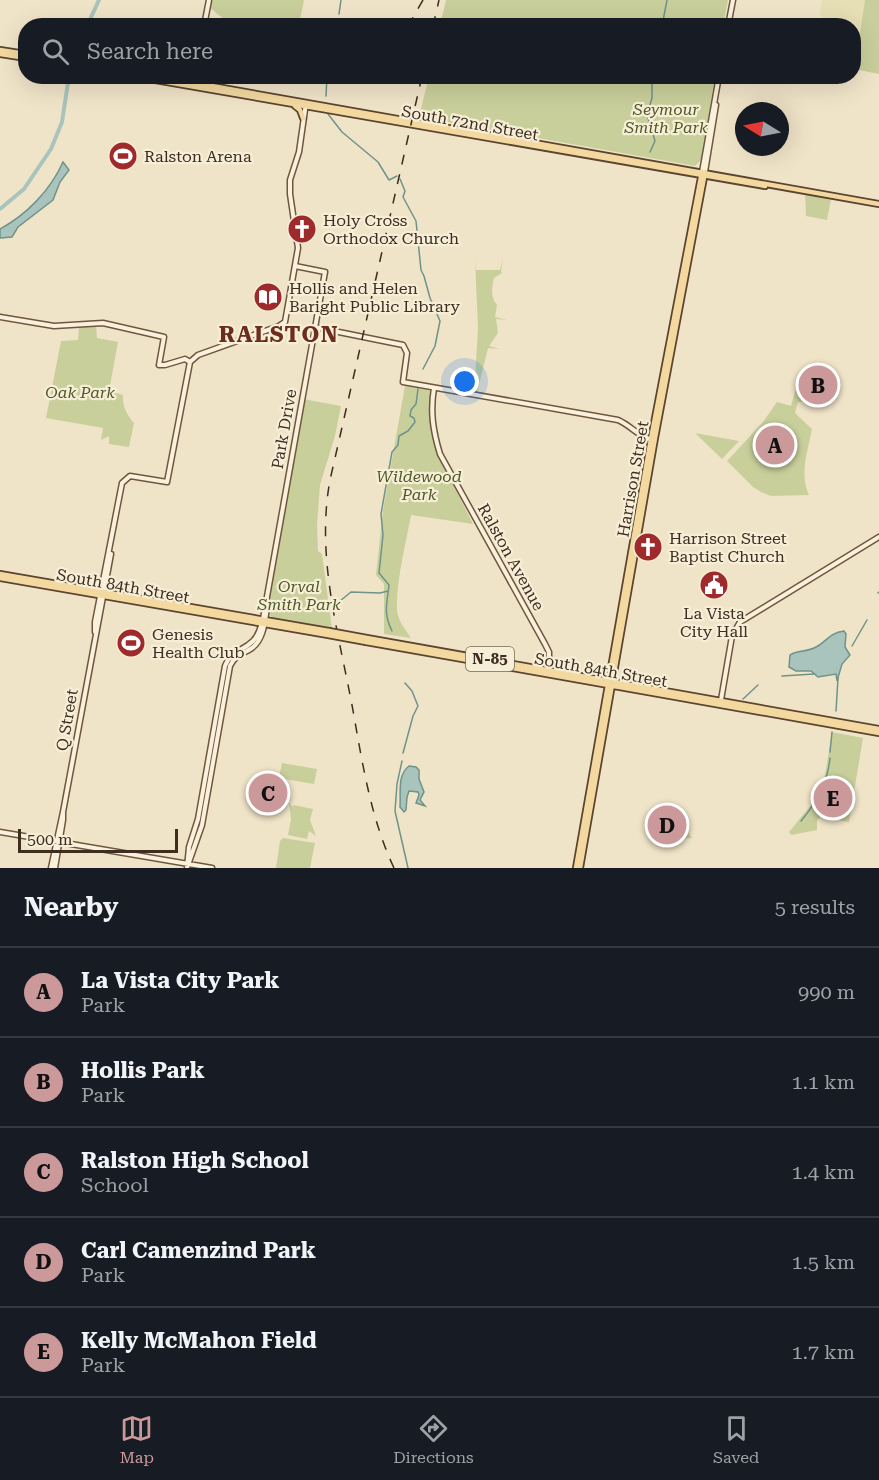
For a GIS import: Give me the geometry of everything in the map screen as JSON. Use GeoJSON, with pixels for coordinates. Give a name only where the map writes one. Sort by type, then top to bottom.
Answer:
{"type":"FeatureCollection","features":[{"type":"Feature","properties":{"kind":"main road"},"geometry":{"type":"LineString","coordinates":[[0,52],[18,55]]}},
{"type":"Feature","properties":{"kind":"main road","name":"South 72nd Street"},"geometry":{"type":"LineString","coordinates":[[186,84],[879,204]]}},
{"type":"Feature","properties":{"kind":"main road","name":"South 72nd Street"},"geometry":{"type":"LineString","coordinates":[[189,84],[293,105],[306,105]]}},
{"type":"Feature","properties":{"kind":"main road"},"geometry":{"type":"LineString","coordinates":[[293,105],[300,110],[303,118]]}},
{"type":"Feature","properties":{"kind":"main road","name":"Harrison Street"},"geometry":{"type":"LineString","coordinates":[[578,868],[653,440],[703,174]]}},
{"type":"Feature","properties":{"kind":"main road","name":"Harrison Street"},"geometry":{"type":"LineString","coordinates":[[611,682],[703,174]]}},
{"type":"Feature","properties":{"kind":"main road","name":"South 84th Street"},"geometry":{"type":"LineString","coordinates":[[0,576],[525,669],[721,700],[879,731]]}},
{"type":"Feature","properties":{"kind":"main road","name":"South 84th Street"},"geometry":{"type":"LineString","coordinates":[[367,640],[549,669],[879,731]]}},
{"type":"Feature","properties":{"kind":"main road"},"geometry":{"type":"LineString","coordinates":[[525,669],[546,671],[549,669]]}},
{"type":"Feature","properties":{"kind":"street"},"geometry":{"type":"LineString","coordinates":[[206,18],[209,0]]}},
{"type":"Feature","properties":{"kind":"street"},"geometry":{"type":"LineString","coordinates":[[730,18],[733,0]]}},
{"type":"Feature","properties":{"kind":"street","name":"Harrison Street"},"geometry":{"type":"LineString","coordinates":[[703,174],[716,113],[718,84]]}},
{"type":"Feature","properties":{"kind":"street"},"geometry":{"type":"LineString","coordinates":[[0,317],[54,326],[103,323],[164,337],[159,365],[185,359],[190,362],[198,355],[285,322],[298,245],[290,180],[298,156],[306,105]]}},
{"type":"Feature","properties":{"kind":"street","name":"Park Drive"},"geometry":{"type":"LineString","coordinates":[[187,866],[202,825],[230,666],[237,656],[257,643],[263,622],[325,272],[295,266]]}},
{"type":"Feature","properties":{"kind":"street"},"geometry":{"type":"LineString","coordinates":[[314,327],[398,343],[406,348],[407,353],[403,382],[618,420],[640,436],[653,440]]}},
{"type":"Feature","properties":{"kind":"street","name":"Q Street"},"geometry":{"type":"LineString","coordinates":[[53,868],[60,816],[63,812],[96,632],[95,622],[103,593],[122,483],[127,477],[132,476],[167,482],[190,362]]}},
{"type":"Feature","properties":{"kind":"street","name":"Ralston Avenue"},"geometry":{"type":"LineString","coordinates":[[434,388],[433,427],[440,454],[544,642],[549,652],[549,669]]}},
{"type":"Feature","properties":{"kind":"street"},"geometry":{"type":"LineString","coordinates":[[721,700],[732,636],[740,622],[879,537]]}},
{"type":"Feature","properties":{"kind":"street"},"geometry":{"type":"LineString","coordinates":[[0,832],[187,866],[212,868]]}},
{"type":"Feature","properties":{"kind":"shaded area"},"geometry":{"type":"Polygon","coordinates":[[[822,0],[865,0],[861,22],[861,18],[822,18],[820,13],[822,0]]]}},
{"type":"Feature","properties":{"kind":"green space"},"geometry":{"type":"Polygon","coordinates":[[[210,0],[304,0],[300,18],[222,18],[209,7],[210,0]]]}},
{"type":"Feature","properties":{"kind":"green space"},"geometry":{"type":"Polygon","coordinates":[[[446,0],[728,0],[724,18],[442,18],[446,0]]]}},
{"type":"Feature","properties":{"kind":"green space"},"geometry":{"type":"Polygon","coordinates":[[[865,0],[879,0],[879,74],[861,70],[861,25],[865,0]]]}},
{"type":"Feature","properties":{"kind":"green space","name":"Seymour Smith Park"},"geometry":{"type":"Polygon","coordinates":[[[427,84],[714,84],[701,160],[695,166],[419,117],[427,84]]]}},
{"type":"Feature","properties":{"kind":"green space"},"geometry":{"type":"Polygon","coordinates":[[[805,194],[831,199],[827,220],[806,216],[805,194]]]}},
{"type":"Feature","properties":{"kind":"green space"},"geometry":{"type":"Polygon","coordinates":[[[475,258],[476,270],[500,270],[503,258],[502,273],[494,278],[492,292],[497,305],[495,317],[507,320],[496,319],[498,333],[489,346],[500,349],[488,348],[477,393],[461,390],[462,379],[475,379],[478,328],[475,258]]]}},
{"type":"Feature","properties":{"kind":"green space","name":"Oak Park"},"geometry":{"type":"Polygon","coordinates":[[[96,325],[97,338],[118,342],[109,391],[123,395],[123,403],[134,423],[129,447],[109,444],[109,436],[101,440],[103,428],[46,418],[61,341],[78,340],[79,326],[96,325]]]}},
{"type":"Feature","properties":{"kind":"green space","name":"Wildewood Park"},"geometry":{"type":"Polygon","coordinates":[[[405,386],[432,391],[430,424],[436,450],[473,524],[411,515],[400,574],[397,613],[411,638],[384,634],[384,584],[376,575],[383,510],[405,386]]]}},
{"type":"Feature","properties":{"kind":"green space"},"geometry":{"type":"Polygon","coordinates":[[[795,391],[806,393],[805,402],[798,402],[795,413],[812,429],[804,471],[809,495],[771,496],[753,487],[727,461],[763,422],[777,402],[791,406],[795,391]]]}},
{"type":"Feature","properties":{"kind":"green space","name":"Orval Smith Park"},"geometry":{"type":"Polygon","coordinates":[[[303,399],[341,406],[335,436],[320,485],[317,525],[318,551],[322,554],[332,629],[287,623],[267,612],[303,399]]]}},
{"type":"Feature","properties":{"kind":"green space"},"geometry":{"type":"Polygon","coordinates":[[[695,433],[739,441],[722,459],[695,433]]]}},
{"type":"Feature","properties":{"kind":"green space"},"geometry":{"type":"Polygon","coordinates":[[[832,732],[863,738],[849,822],[821,817],[817,820],[817,830],[791,835],[789,832],[810,806],[825,775],[832,732]]]}},
{"type":"Feature","properties":{"kind":"green space"},"geometry":{"type":"Polygon","coordinates":[[[282,763],[317,769],[314,784],[279,778],[282,763]]]}},
{"type":"Feature","properties":{"kind":"green space"},"geometry":{"type":"Polygon","coordinates":[[[289,803],[293,807],[294,805],[313,809],[310,820],[316,836],[309,831],[307,839],[288,835],[291,819],[289,803]]]}},
{"type":"Feature","properties":{"kind":"green space"},"geometry":{"type":"Polygon","coordinates":[[[668,805],[692,838],[652,840],[656,831],[648,819],[668,805]]]}},
{"type":"Feature","properties":{"kind":"green space"},"geometry":{"type":"Polygon","coordinates":[[[283,838],[315,843],[310,868],[276,868],[280,841],[283,838]]]}},
{"type":"Feature","properties":{"kind":"water"},"geometry":{"type":"Polygon","coordinates":[[[63,162],[69,170],[60,182],[53,200],[18,227],[12,237],[0,238],[0,229],[19,217],[36,201],[58,173],[63,162]]]}},
{"type":"Feature","properties":{"kind":"water"},"geometry":{"type":"Polygon","coordinates":[[[844,631],[846,634],[845,647],[850,655],[842,664],[837,681],[836,674],[818,677],[811,671],[796,671],[789,667],[790,655],[814,648],[834,634],[844,631]]]}},
{"type":"Feature","properties":{"kind":"water"},"geometry":{"type":"Polygon","coordinates":[[[409,766],[419,770],[419,779],[424,792],[420,800],[425,806],[416,803],[418,792],[409,791],[404,812],[400,807],[400,785],[403,774],[409,766]]]}},
{"type":"Feature","properties":{"kind":"waterway"},"geometry":{"type":"LineString","coordinates":[[91,18],[99,0]]}},
{"type":"Feature","properties":{"kind":"waterway"},"geometry":{"type":"LineString","coordinates":[[339,14],[341,0]]}},
{"type":"Feature","properties":{"kind":"waterway"},"geometry":{"type":"LineString","coordinates":[[664,18],[667,0]]}},
{"type":"Feature","properties":{"kind":"waterway"},"geometry":{"type":"LineString","coordinates":[[0,209],[24,189],[51,149],[62,122],[68,84]]}},
{"type":"Feature","properties":{"kind":"waterway"},"geometry":{"type":"LineString","coordinates":[[326,96],[327,84]]}},
{"type":"Feature","properties":{"kind":"waterway"},"geometry":{"type":"LineString","coordinates":[[650,152],[655,141],[647,115],[652,98],[652,84]]}},
{"type":"Feature","properties":{"kind":"waterway"},"geometry":{"type":"LineString","coordinates":[[328,114],[342,132],[378,162],[389,180],[397,176]]}},
{"type":"Feature","properties":{"kind":"waterway"},"geometry":{"type":"LineString","coordinates":[[400,179],[405,191],[403,197],[416,221],[421,270],[440,321],[435,346],[423,369]]}},
{"type":"Feature","properties":{"kind":"waterway"},"geometry":{"type":"LineString","coordinates":[[392,631],[387,614],[389,585],[379,573],[383,535],[381,514],[392,452],[398,445],[399,436],[408,431],[415,422],[410,416],[416,404],[418,389]]}},
{"type":"Feature","properties":{"kind":"waterway"},"geometry":{"type":"LineString","coordinates":[[340,601],[351,592],[388,591]]}},
{"type":"Feature","properties":{"kind":"waterway"},"geometry":{"type":"LineString","coordinates":[[852,646],[867,620]]}},
{"type":"Feature","properties":{"kind":"waterway"},"geometry":{"type":"LineString","coordinates":[[782,676],[814,674]]}},
{"type":"Feature","properties":{"kind":"waterway"},"geometry":{"type":"LineString","coordinates":[[836,711],[838,678]]}},
{"type":"Feature","properties":{"kind":"waterway"},"geometry":{"type":"LineString","coordinates":[[403,753],[418,706],[412,691],[405,683]]}},
{"type":"Feature","properties":{"kind":"waterway"},"geometry":{"type":"LineString","coordinates":[[743,699],[758,685]]}},
{"type":"Feature","properties":{"kind":"waterway"},"geometry":{"type":"LineString","coordinates":[[830,752],[832,732]]}},
{"type":"Feature","properties":{"kind":"waterway"},"geometry":{"type":"LineString","coordinates":[[801,821],[812,807],[820,791],[827,775],[830,758]]}},
{"type":"Feature","properties":{"kind":"waterway"},"geometry":{"type":"LineString","coordinates":[[402,761],[395,811],[408,868]]}},
{"type":"Feature","properties":{"kind":"railway"},"geometry":{"type":"LineString","coordinates":[[413,18],[423,0]]}},
{"type":"Feature","properties":{"kind":"railway"},"geometry":{"type":"LineString","coordinates":[[435,18],[439,0]]}},
{"type":"Feature","properties":{"kind":"railway"},"geometry":{"type":"LineString","coordinates":[[394,868],[373,809],[335,621],[327,565],[326,508],[330,480],[420,84]]}},
{"type":"Feature","properties":{"kind":"place","name":"Ralston Arena"},"geometry":{"type":"Point","coordinates":[123,156]}},
{"type":"Feature","properties":{"kind":"place","name":"Holy Cross Orthodox Church"},"geometry":{"type":"Point","coordinates":[302,229]}},
{"type":"Feature","properties":{"kind":"place","name":"Hollis and Helen Baright Public Library"},"geometry":{"type":"Point","coordinates":[268,297]}},
{"type":"Feature","properties":{"kind":"place","name":"Hollis Park"},"geometry":{"type":"Point","coordinates":[818,385]}},
{"type":"Feature","properties":{"kind":"place","name":"La Vista City Park"},"geometry":{"type":"Point","coordinates":[775,445]}},
{"type":"Feature","properties":{"kind":"place","name":"Harrison Street Baptist Church"},"geometry":{"type":"Point","coordinates":[648,547]}},
{"type":"Feature","properties":{"kind":"place","name":"La Vista City Hall"},"geometry":{"type":"Point","coordinates":[714,585]}},
{"type":"Feature","properties":{"kind":"place","name":"Genesis Health Club"},"geometry":{"type":"Point","coordinates":[131,643]}},
{"type":"Feature","properties":{"kind":"place","name":"Ralston High School"},"geometry":{"type":"Point","coordinates":[268,793]}},
{"type":"Feature","properties":{"kind":"place","name":"Kelly McMahon Field"},"geometry":{"type":"Point","coordinates":[833,798]}},
{"type":"Feature","properties":{"kind":"place","name":"Carl Camenzind Park"},"geometry":{"type":"Point","coordinates":[667,825]}},
{"type":"Feature","properties":{"kind":"district","name":"RALSTON"},"geometry":{"type":"Point","coordinates":[279,334]}}]}
